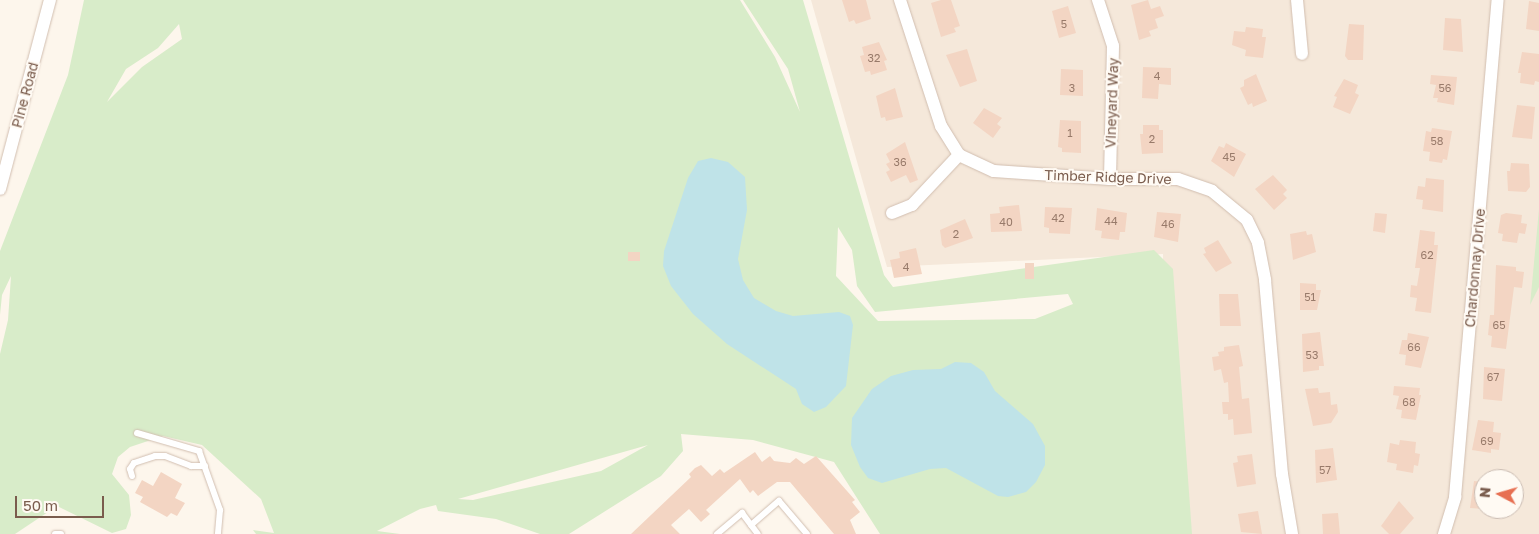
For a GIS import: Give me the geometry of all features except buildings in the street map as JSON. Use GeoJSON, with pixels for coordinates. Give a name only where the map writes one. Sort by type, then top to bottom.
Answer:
{"type":"FeatureCollection","features":[{"type":"Feature","properties":{"kind":"street","name":"Pine Road"},"geometry":{"type":"LineString","coordinates":[[0,189],[50,0]]}},
{"type":"Feature","properties":{"kind":"street"},"geometry":{"type":"LineString","coordinates":[[892,213],[912,205],[959,155],[941,126],[900,0]]}},
{"type":"Feature","properties":{"kind":"street","name":"Vineyard Way"},"geometry":{"type":"LineString","coordinates":[[1098,0],[1113,46],[1110,179]]}},
{"type":"Feature","properties":{"kind":"street"},"geometry":{"type":"LineString","coordinates":[[1298,0],[1302,54]]}},
{"type":"Feature","properties":{"kind":"street","name":"Chardonnay Drive"},"geometry":{"type":"LineString","coordinates":[[1444,534],[1454,497],[1498,0]]}},
{"type":"Feature","properties":{"kind":"street","name":"Timber Ridge Drive"},"geometry":{"type":"LineString","coordinates":[[959,155],[994,171],[1110,179],[1178,179],[1212,191],[1247,220],[1258,243],[1265,280],[1282,474],[1292,534]]}},
{"type":"Feature","properties":{"kind":"lane"},"geometry":{"type":"LineString","coordinates":[[137,433],[199,451],[220,510],[218,534]]}},
{"type":"Feature","properties":{"kind":"lane"},"geometry":{"type":"LineString","coordinates":[[132,476],[130,469],[134,463],[155,456],[165,456],[191,466],[205,466]]}},
{"type":"Feature","properties":{"kind":"lane"},"geometry":{"type":"LineString","coordinates":[[751,525],[779,501],[807,534]]}},
{"type":"Feature","properties":{"kind":"lane"},"geometry":{"type":"LineString","coordinates":[[717,534],[742,513],[758,534]]}},
{"type":"Feature","properties":{"kind":"lane"},"geometry":{"type":"LineString","coordinates":[[55,534],[60,534]]}},
{"type":"Feature","properties":{"kind":"shaded area"},"geometry":{"type":"Polygon","coordinates":[[[811,0],[1539,0],[1539,534],[1161,534],[1163,254],[887,267],[811,0]]]}},
{"type":"Feature","properties":{"kind":"green space"},"geometry":{"type":"Polygon","coordinates":[[[84,0],[740,0],[775,57],[800,112],[788,69],[743,0],[803,0],[884,275],[893,287],[1154,250],[1173,269],[1192,534],[880,534],[834,462],[753,440],[681,434],[683,451],[661,476],[569,534],[540,534],[496,519],[438,511],[436,505],[420,509],[377,531],[400,534],[256,534],[253,530],[274,533],[261,499],[202,445],[163,436],[130,447],[118,457],[112,474],[129,495],[131,515],[126,529],[112,533],[57,506],[15,534],[0,534],[0,354],[8,320],[11,276],[2,295],[0,315],[0,251],[68,75],[84,0]],[[179,24],[158,48],[126,69],[107,102],[142,67],[182,39],[179,24]],[[838,227],[836,276],[878,321],[1035,319],[1073,304],[1068,294],[875,312],[857,286],[852,250],[838,227]],[[648,445],[458,499],[473,500],[601,471],[648,445]]]}},
{"type":"Feature","properties":{"kind":"green space"},"geometry":{"type":"Polygon","coordinates":[[[1539,209],[1539,287],[1530,305],[1539,209]]]}},
{"type":"Feature","properties":{"kind":"water"},"geometry":{"type":"Polygon","coordinates":[[[711,158],[728,162],[745,177],[747,210],[738,259],[743,280],[754,298],[776,311],[793,316],[839,312],[850,316],[853,325],[846,386],[826,407],[814,412],[802,404],[796,389],[727,344],[693,314],[671,286],[663,266],[664,251],[688,178],[698,161],[711,158]]]}},
{"type":"Feature","properties":{"kind":"water"},"geometry":{"type":"Polygon","coordinates":[[[955,362],[971,363],[984,372],[995,391],[1033,424],[1045,446],[1045,465],[1036,482],[1026,492],[1008,497],[998,496],[946,468],[930,469],[882,483],[868,478],[860,467],[851,445],[852,418],[872,389],[891,376],[913,370],[941,369],[955,362]]]}}]}
